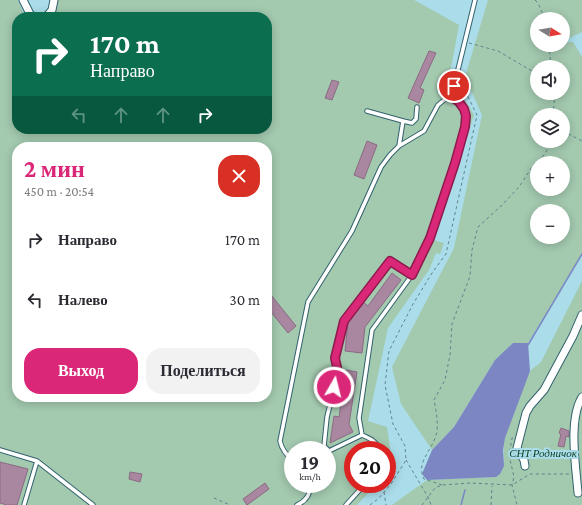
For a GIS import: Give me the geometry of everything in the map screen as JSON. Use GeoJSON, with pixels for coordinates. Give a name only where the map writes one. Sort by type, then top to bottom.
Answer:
{"type":"FeatureCollection","features":[{"type":"Feature","properties":{"kind":"street"},"geometry":{"type":"LineString","coordinates":[[23,0],[29,12]]}},
{"type":"Feature","properties":{"kind":"street"},"geometry":{"type":"LineString","coordinates":[[50,12],[54,0]]}},
{"type":"Feature","properties":{"kind":"street"},"geometry":{"type":"LineString","coordinates":[[525,466],[524,460],[517,448],[526,413],[544,390],[573,336],[582,315]]}},
{"type":"Feature","properties":{"kind":"street"},"geometry":{"type":"LineString","coordinates":[[578,493],[574,449],[574,426],[578,404],[582,397]]}},
{"type":"Feature","properties":{"kind":"lane"},"geometry":{"type":"LineString","coordinates":[[452,97],[475,0]]}},
{"type":"Feature","properties":{"kind":"lane"},"geometry":{"type":"LineString","coordinates":[[284,452],[280,441],[303,320],[308,302],[352,231],[381,167],[399,146],[424,130],[438,105],[444,100],[452,97]]}},
{"type":"Feature","properties":{"kind":"lane"},"geometry":{"type":"LineString","coordinates":[[362,435],[359,418],[372,330],[412,275],[430,238],[455,163],[465,127],[466,116],[464,109],[459,102],[452,97]]}},
{"type":"Feature","properties":{"kind":"lane"},"geometry":{"type":"LineString","coordinates":[[367,111],[412,123],[416,118],[417,107]]}},
{"type":"Feature","properties":{"kind":"lane"},"geometry":{"type":"LineString","coordinates":[[399,146],[403,121]]}},
{"type":"Feature","properties":{"kind":"lane"},"geometry":{"type":"LineString","coordinates":[[374,441],[362,435],[329,451],[324,446],[328,417],[338,372],[335,358],[344,321],[390,261],[412,275]]}},
{"type":"Feature","properties":{"kind":"lane"},"geometry":{"type":"LineString","coordinates":[[0,450],[37,461],[93,505]]}},
{"type":"Feature","properties":{"kind":"lane"},"geometry":{"type":"LineString","coordinates":[[24,505],[37,461]]}},
{"type":"Feature","properties":{"kind":"lane"},"geometry":{"type":"LineString","coordinates":[[297,505],[302,503],[309,493]]}},
{"type":"Feature","properties":{"kind":"lane"},"geometry":{"type":"LineString","coordinates":[[346,505],[357,493]]}},
{"type":"Feature","properties":{"kind":"path"},"geometry":{"type":"LineString","coordinates":[[535,0],[542,12]]}},
{"type":"Feature","properties":{"kind":"path"},"geometry":{"type":"LineString","coordinates":[[465,42],[498,51],[530,70]]}},
{"type":"Feature","properties":{"kind":"path"},"geometry":{"type":"LineString","coordinates":[[431,505],[428,497],[406,460],[405,446],[393,424],[385,385],[389,351],[413,304],[432,273],[446,254],[477,114],[467,95],[456,80]]}},
{"type":"Feature","properties":{"kind":"path"},"geometry":{"type":"LineString","coordinates":[[570,135],[582,141]]}},
{"type":"Feature","properties":{"kind":"path"},"geometry":{"type":"LineString","coordinates":[[442,485],[424,479],[421,472],[424,460],[433,446],[437,431],[437,412],[434,400],[444,380],[450,355],[452,324],[470,276],[472,250],[478,227],[519,187],[534,164],[545,154],[548,148]]}},
{"type":"Feature","properties":{"kind":"path"},"geometry":{"type":"LineString","coordinates":[[512,438],[509,455],[514,477],[512,485],[516,505]]}},
{"type":"Feature","properties":{"kind":"path"},"geometry":{"type":"LineString","coordinates":[[396,474],[406,460]]}},
{"type":"Feature","properties":{"kind":"path"},"geometry":{"type":"LineString","coordinates":[[422,505],[435,488],[442,485],[470,483],[512,485],[530,474],[576,474]]}},
{"type":"Feature","properties":{"kind":"path"},"geometry":{"type":"LineString","coordinates":[[491,505],[493,485]]}},
{"type":"Feature","properties":{"kind":"path"},"geometry":{"type":"LineString","coordinates":[[370,505],[380,498],[383,493]]}},
{"type":"Feature","properties":{"kind":"path"},"geometry":{"type":"LineString","coordinates":[[384,493],[386,505]]}},
{"type":"Feature","properties":{"kind":"path"},"geometry":{"type":"LineString","coordinates":[[214,498],[230,505]]}},
{"type":"Feature","properties":{"kind":"green space"},"geometry":{"type":"Polygon","coordinates":[[[0,0],[18,0],[23,12],[12,12],[12,134],[272,134],[272,12],[54,12],[57,0],[414,0],[459,25],[448,84],[458,88],[474,115],[433,240],[444,243],[440,254],[436,253],[429,270],[388,328],[368,421],[387,427],[389,441],[344,441],[344,493],[368,493],[357,505],[0,505],[0,0]]]}},
{"type":"Feature","properties":{"kind":"green space"},"geometry":{"type":"Polygon","coordinates":[[[488,0],[582,0],[582,32],[570,38],[570,12],[530,12],[530,52],[570,52],[570,42],[573,42],[582,57],[582,254],[528,343],[513,343],[495,360],[454,427],[432,450],[401,404],[392,367],[454,248],[482,115],[465,77],[488,0]]]}},
{"type":"Feature","properties":{"kind":"green space","name":"СНТ Родничок"},"geometry":{"type":"Polygon","coordinates":[[[582,281],[582,505],[392,505],[427,480],[495,477],[499,473],[502,469],[504,459],[505,437],[526,381],[531,370],[541,362],[582,281]]]}},
{"type":"Feature","properties":{"kind":"water"},"geometry":{"type":"Polygon","coordinates":[[[513,343],[528,343],[530,371],[505,438],[503,450],[504,466],[500,474],[496,477],[427,480],[422,474],[432,450],[454,427],[495,360],[513,343]]]}},
{"type":"Feature","properties":{"kind":"building"},"geometry":{"type":"Polygon","coordinates":[[[429,51],[436,53],[420,88],[424,90],[419,103],[408,98],[429,51]]]}},
{"type":"Feature","properties":{"kind":"building"},"geometry":{"type":"Polygon","coordinates":[[[332,80],[339,82],[332,100],[325,98],[332,80]]]}},
{"type":"Feature","properties":{"kind":"building"},"geometry":{"type":"Polygon","coordinates":[[[367,141],[377,145],[364,179],[354,175],[367,141]]]}},
{"type":"Feature","properties":{"kind":"building"},"geometry":{"type":"Polygon","coordinates":[[[392,273],[401,280],[365,327],[362,353],[345,351],[348,322],[363,302],[368,306],[392,273]]]}},
{"type":"Feature","properties":{"kind":"building"},"geometry":{"type":"Polygon","coordinates":[[[272,296],[296,326],[288,333],[272,313],[272,296]]]}},
{"type":"Feature","properties":{"kind":"building"},"geometry":{"type":"Polygon","coordinates":[[[346,370],[357,372],[349,424],[353,432],[334,441],[330,441],[334,416],[339,417],[346,370]]]}},
{"type":"Feature","properties":{"kind":"building"},"geometry":{"type":"Polygon","coordinates":[[[561,428],[569,431],[569,437],[566,436],[564,447],[558,446],[561,428]]]}},
{"type":"Feature","properties":{"kind":"building"},"geometry":{"type":"Polygon","coordinates":[[[0,462],[28,469],[17,505],[0,503],[0,462]]]}},
{"type":"Feature","properties":{"kind":"building"},"geometry":{"type":"Polygon","coordinates":[[[130,472],[142,474],[140,482],[129,479],[130,472]]]}},
{"type":"Feature","properties":{"kind":"building"},"geometry":{"type":"Polygon","coordinates":[[[265,483],[269,489],[247,505],[243,499],[265,483]]]}},
{"type":"Feature","properties":{"kind":"waterway"},"geometry":{"type":"LineString","coordinates":[[528,345],[582,254]]}},
{"type":"Feature","properties":{"kind":"waterway"},"geometry":{"type":"LineString","coordinates":[[461,505],[465,490]]}},
{"type":"Feature","properties":{"kind":"route"},"geometry":{"type":"LineString","coordinates":[[334,387],[338,372],[335,358],[344,321],[390,261],[412,275],[430,238],[455,163],[465,127],[466,116],[464,109],[459,102],[452,97],[454,86]]}}]}
